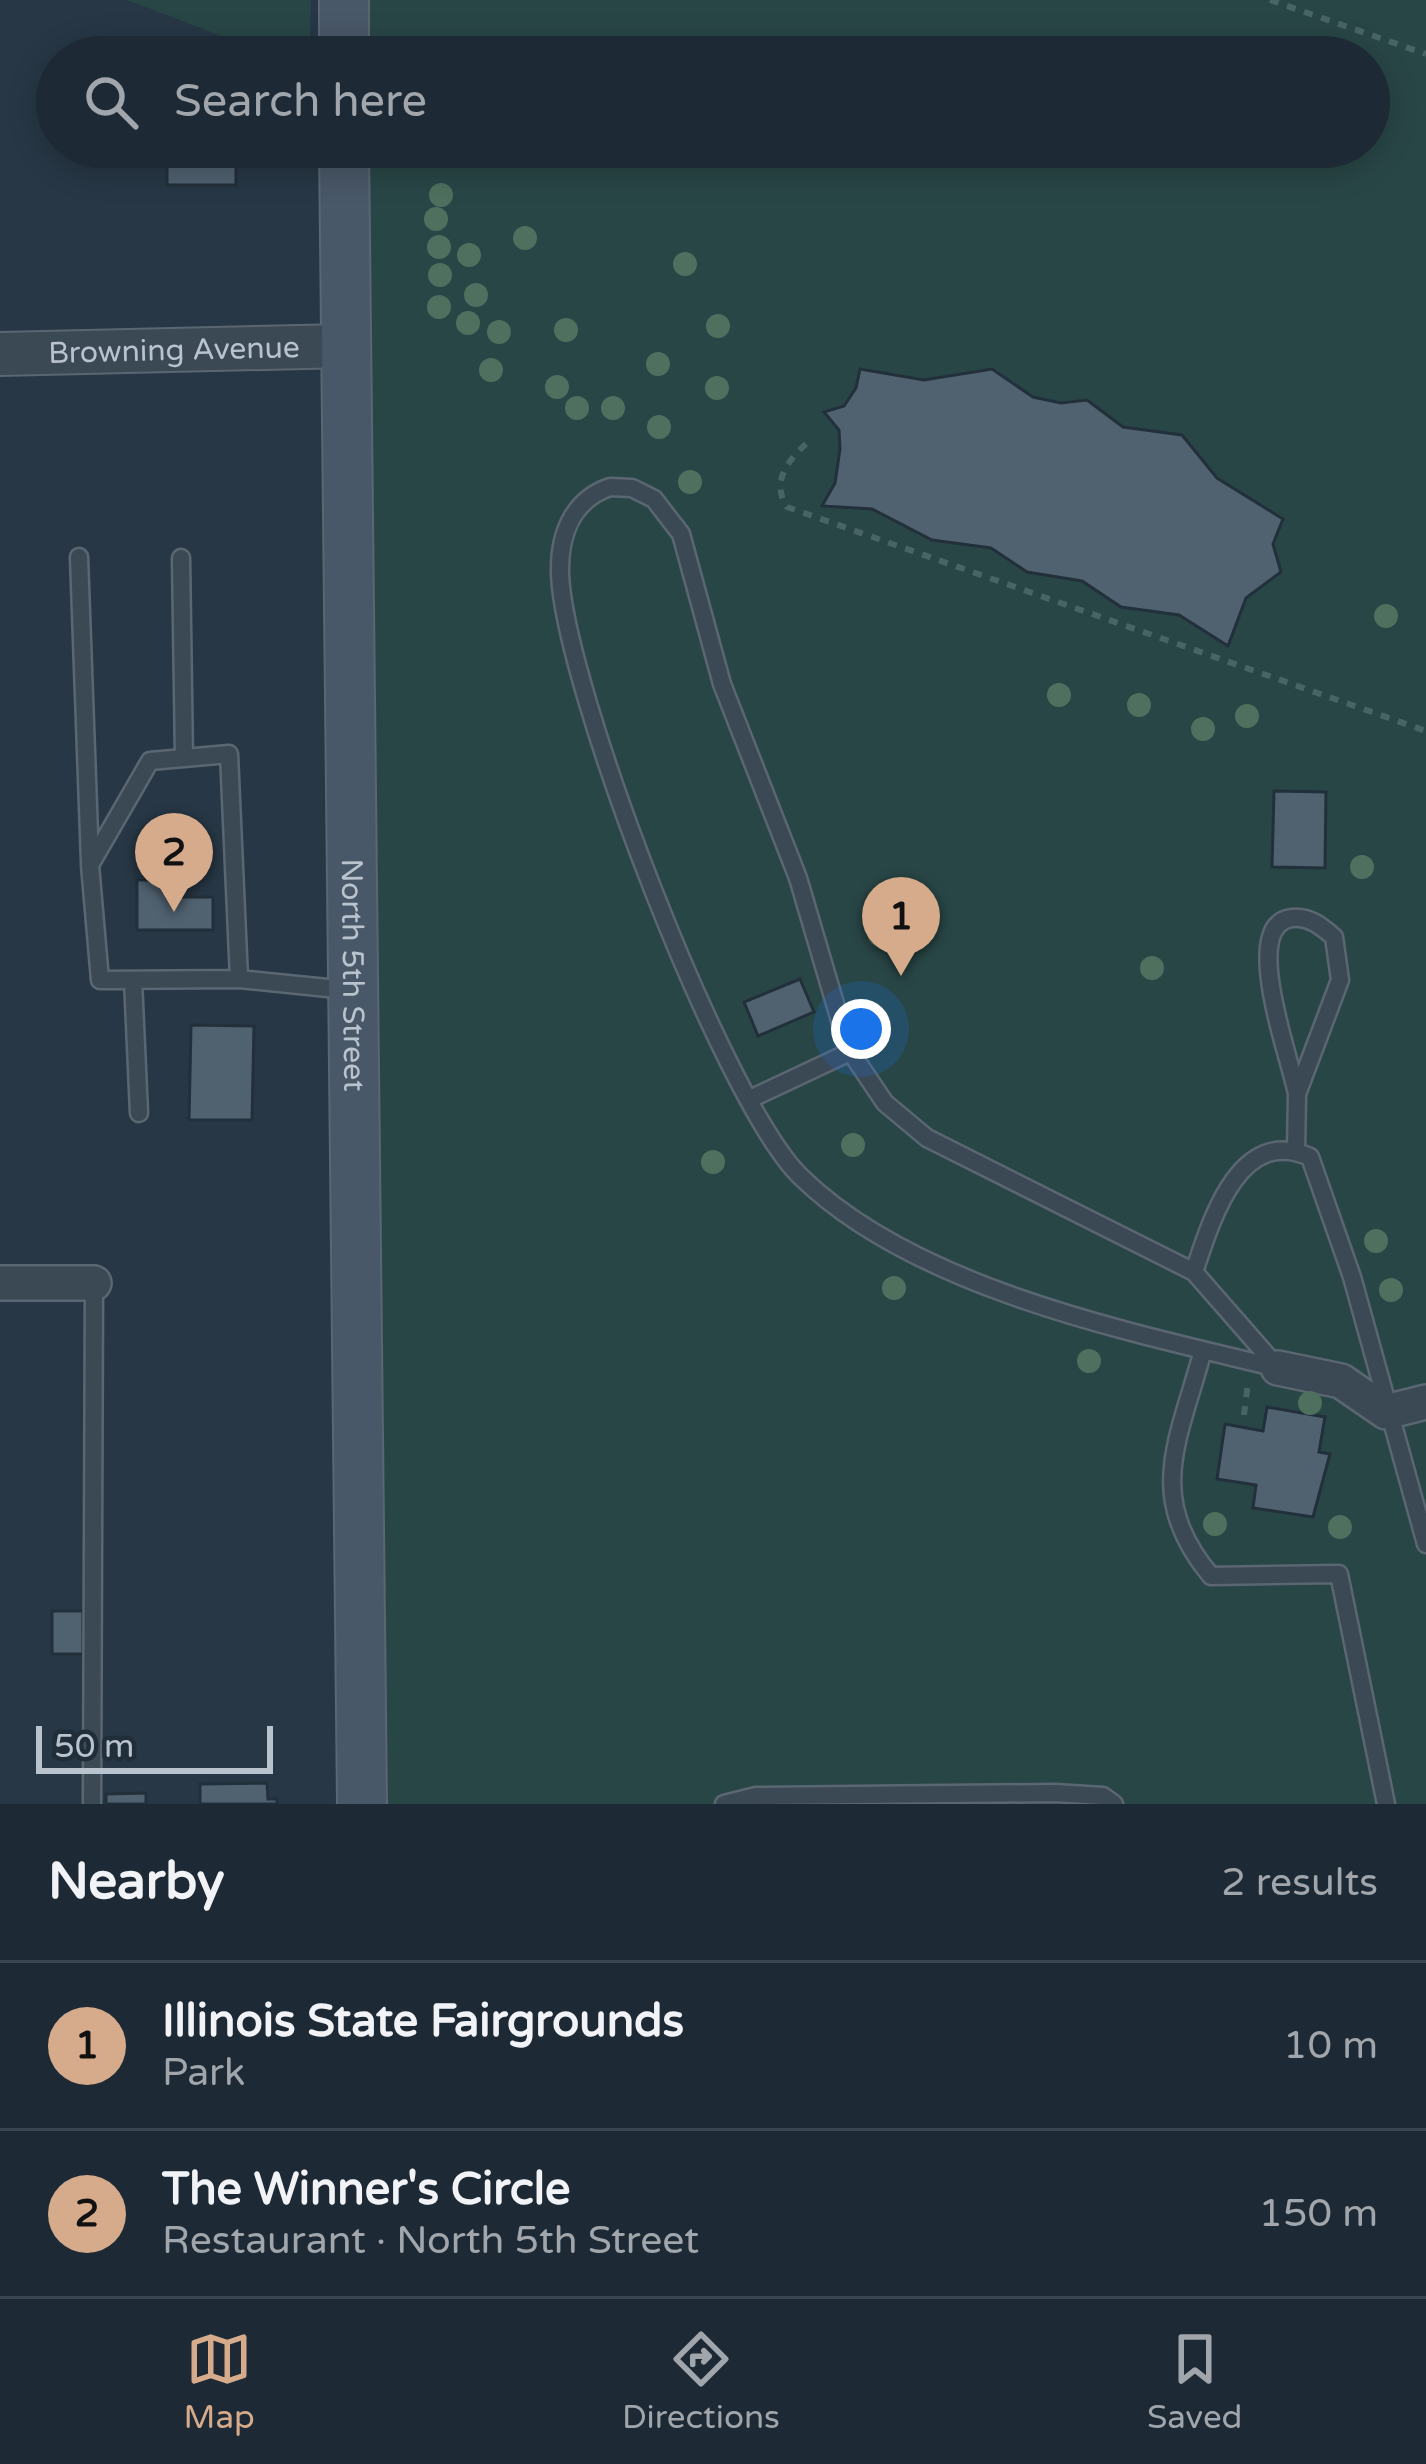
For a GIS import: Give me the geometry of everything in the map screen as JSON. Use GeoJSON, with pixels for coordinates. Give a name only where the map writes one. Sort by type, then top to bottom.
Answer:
{"type":"FeatureCollection","features":[{"type":"Feature","properties":{"kind":"main road"},"geometry":{"type":"LineString","coordinates":[[344,0],[344,36]]}},
{"type":"Feature","properties":{"kind":"main road","name":"North 5th Street"},"geometry":{"type":"LineString","coordinates":[[344,168],[362,1804]]}},
{"type":"Feature","properties":{"kind":"street","name":"Browning Avenue"},"geometry":{"type":"LineString","coordinates":[[0,354],[346,346]]}},
{"type":"Feature","properties":{"kind":"street"},"geometry":{"type":"LineString","coordinates":[[0,1283],[94,1282]]}},
{"type":"Feature","properties":{"kind":"street"},"geometry":{"type":"LineString","coordinates":[[1278,1368],[1340,1381],[1386,1412],[1426,1402]]}},
{"type":"Feature","properties":{"kind":"lane"},"geometry":{"type":"LineString","coordinates":[[632,488],[654,499],[681,534],[722,683],[798,878],[852,1051],[885,1103],[926,1138],[1194,1271],[1278,1368],[1053,1311],[902,1246],[801,1178],[776,1148],[659,899],[590,707],[560,574],[564,538],[576,508],[589,494],[632,488]]}},
{"type":"Feature","properties":{"kind":"lane"},"geometry":{"type":"LineString","coordinates":[[80,557],[90,865],[100,980],[239,980],[354,991]]}},
{"type":"Feature","properties":{"kind":"lane"},"geometry":{"type":"LineString","coordinates":[[181,559],[184,758]]}},
{"type":"Feature","properties":{"kind":"lane"},"geometry":{"type":"LineString","coordinates":[[90,865],[150,761],[229,754],[239,980]]}},
{"type":"Feature","properties":{"kind":"lane"},"geometry":{"type":"LineString","coordinates":[[1296,1151],[1297,1094],[1266,963],[1271,929],[1282,920],[1301,917],[1334,937],[1340,980],[1297,1094]]}},
{"type":"Feature","properties":{"kind":"lane"},"geometry":{"type":"LineString","coordinates":[[133,980],[139,1113]]}},
{"type":"Feature","properties":{"kind":"lane"},"geometry":{"type":"LineString","coordinates":[[750,1099],[852,1051]]}},
{"type":"Feature","properties":{"kind":"lane"},"geometry":{"type":"LineString","coordinates":[[1194,1271],[1223,1197],[1240,1171],[1265,1152],[1296,1151],[1310,1157],[1352,1277],[1426,1544]]}},
{"type":"Feature","properties":{"kind":"lane"},"geometry":{"type":"LineString","coordinates":[[92,1804],[94,1282]]}},
{"type":"Feature","properties":{"kind":"lane"},"geometry":{"type":"LineString","coordinates":[[1203,1350],[1171,1468],[1182,1541],[1210,1576],[1339,1574],[1386,1804]]}},
{"type":"Feature","properties":{"kind":"lane"},"geometry":{"type":"LineString","coordinates":[[724,1804],[756,1796],[1055,1793],[1103,1796],[1114,1804]]}},
{"type":"Feature","properties":{"kind":"path"},"geometry":{"type":"LineString","coordinates":[[1270,0],[1374,36]]}},
{"type":"Feature","properties":{"kind":"path"},"geometry":{"type":"LineString","coordinates":[[1390,42],[1426,54]]}},
{"type":"Feature","properties":{"kind":"path"},"geometry":{"type":"LineString","coordinates":[[806,444],[789,459],[780,482],[787,507],[1426,731]]}},
{"type":"Feature","properties":{"kind":"green space"},"geometry":{"type":"Polygon","coordinates":[[[127,0],[311,0],[310,36],[221,36],[127,0]]]}},
{"type":"Feature","properties":{"kind":"green space"},"geometry":{"type":"Polygon","coordinates":[[[365,0],[1426,0],[1426,1804],[385,1804],[367,168],[1390,168],[1390,36],[366,36],[365,0]]]}},
{"type":"Feature","properties":{"kind":"building"},"geometry":{"type":"Polygon","coordinates":[[[167,168],[236,168],[236,185],[167,185],[167,168]]]}},
{"type":"Feature","properties":{"kind":"building"},"geometry":{"type":"Polygon","coordinates":[[[860,369],[924,380],[992,369],[1033,397],[1061,403],[1087,400],[1123,427],[1182,435],[1217,478],[1283,519],[1273,544],[1281,572],[1246,598],[1228,646],[1179,615],[1121,607],[1082,581],[1027,572],[991,548],[932,540],[872,509],[822,506],[835,483],[840,449],[839,430],[824,412],[844,406],[856,388],[860,369]]]}},
{"type":"Feature","properties":{"kind":"building"},"geometry":{"type":"Polygon","coordinates":[[[1274,791],[1326,792],[1325,868],[1272,867],[1274,791]]]}},
{"type":"Feature","properties":{"kind":"building"},"geometry":{"type":"Polygon","coordinates":[[[137,880],[168,880],[168,897],[213,897],[213,930],[137,930],[137,880]]]}},
{"type":"Feature","properties":{"kind":"building"},"geometry":{"type":"Polygon","coordinates":[[[800,979],[814,1012],[758,1036],[744,1002],[800,979]]]}},
{"type":"Feature","properties":{"kind":"building"},"geometry":{"type":"Polygon","coordinates":[[[191,1025],[254,1026],[252,1120],[189,1120],[191,1025]]]}},
{"type":"Feature","properties":{"kind":"building"},"geometry":{"type":"Polygon","coordinates":[[[1267,1407],[1325,1417],[1319,1452],[1330,1454],[1313,1517],[1253,1508],[1256,1485],[1217,1479],[1225,1424],[1263,1431],[1267,1407]]]}},
{"type":"Feature","properties":{"kind":"building"},"geometry":{"type":"Polygon","coordinates":[[[52,1611],[83,1611],[83,1654],[52,1654],[52,1611]]]}},
{"type":"Feature","properties":{"kind":"building"},"geometry":{"type":"Polygon","coordinates":[[[267,1783],[268,1799],[277,1799],[277,1804],[200,1804],[200,1784],[267,1783]]]}},
{"type":"Feature","properties":{"kind":"building"},"geometry":{"type":"Polygon","coordinates":[[[146,1793],[146,1804],[106,1804],[106,1794],[146,1793]]]}},
{"type":"Feature","properties":{"kind":"place","name":"The Winner's Circle"},"geometry":{"type":"Point","coordinates":[174,912]}},
{"type":"Feature","properties":{"kind":"place","name":"Illinois State Fairgrounds"},"geometry":{"type":"Point","coordinates":[901,976]}}]}
